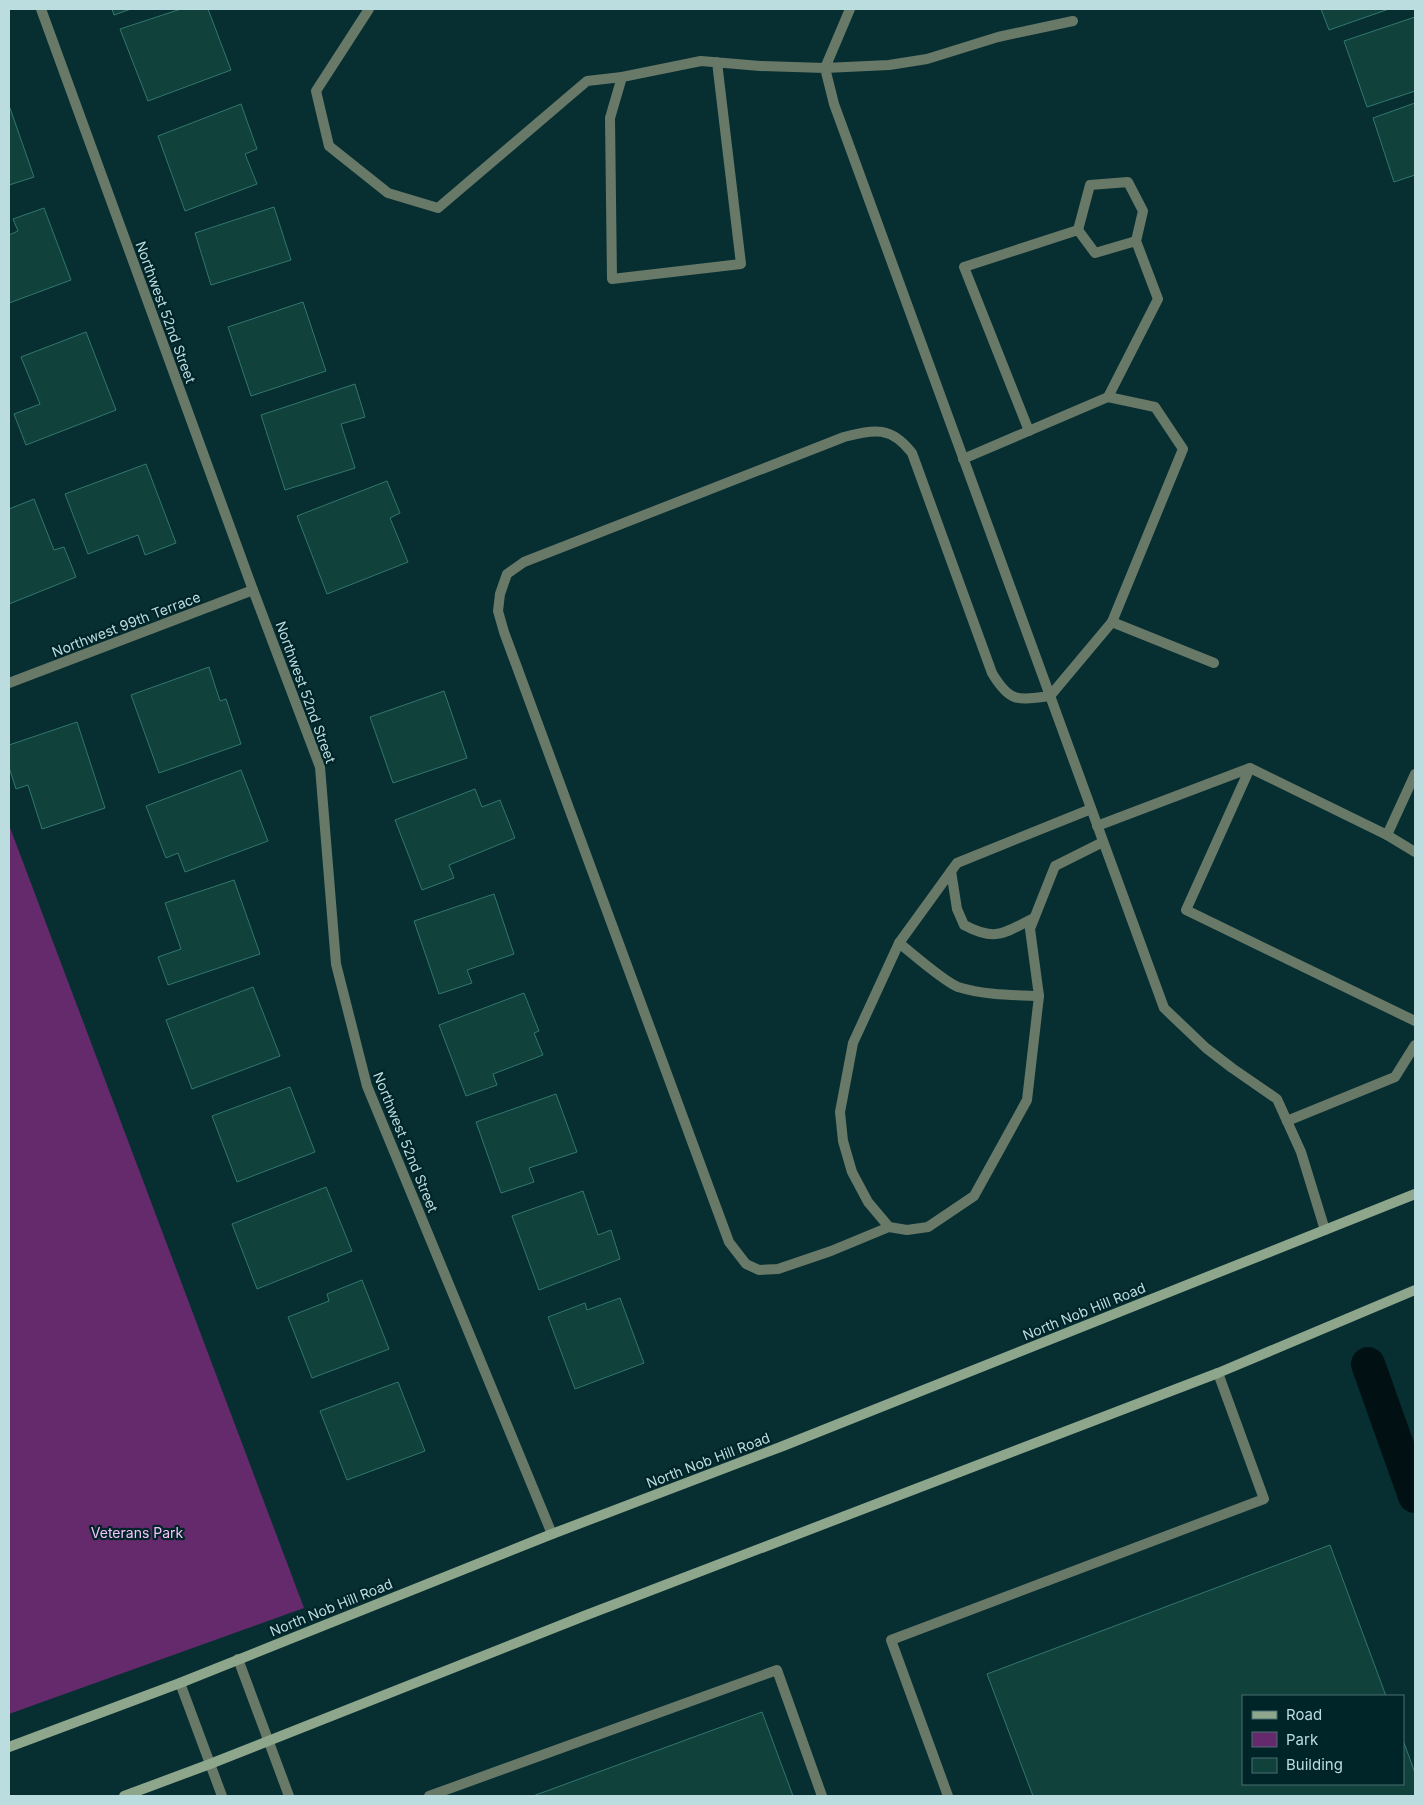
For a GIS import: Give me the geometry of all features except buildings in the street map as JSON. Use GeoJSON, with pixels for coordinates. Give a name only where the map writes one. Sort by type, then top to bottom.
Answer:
{"type":"FeatureCollection","features":[{"type":"Feature","properties":{"kind":"main road","name":"North Nob Hill Road"},"geometry":{"type":"LineString","coordinates":[[9,1747],[180,1683],[552,1534],[792,1442],[1415,1194]]}},
{"type":"Feature","properties":{"kind":"main road"},"geometry":{"type":"LineString","coordinates":[[124,1796],[269,1741],[584,1616],[1218,1373],[1415,1290]]}},
{"type":"Feature","properties":{"kind":"street","name":"Northwest 52nd Street"},"geometry":{"type":"LineString","coordinates":[[41,9],[253,590],[320,767],[336,964],[367,1086],[552,1534]]}},
{"type":"Feature","properties":{"kind":"street"},"geometry":{"type":"LineString","coordinates":[[369,9],[316,91],[329,146],[388,193],[438,208],[587,81],[622,77],[701,60],[760,66],[825,68],[889,65],[927,59],[998,37],[1073,21]]}},
{"type":"Feature","properties":{"kind":"street"},"geometry":{"type":"LineString","coordinates":[[850,9],[825,68],[834,104],[1164,1008],[1212,1053],[1277,1099],[1301,1152],[1325,1230]]}},
{"type":"Feature","properties":{"kind":"street"},"geometry":{"type":"LineString","coordinates":[[622,77],[610,118],[612,280],[741,264],[717,62]]}},
{"type":"Feature","properties":{"kind":"street"},"geometry":{"type":"LineString","coordinates":[[1078,230],[1090,185],[1128,182],[1142,211],[1136,240],[1158,299],[1108,397]]}},
{"type":"Feature","properties":{"kind":"street"},"geometry":{"type":"LineString","coordinates":[[1028,431],[964,267],[1078,230]]}},
{"type":"Feature","properties":{"kind":"street"},"geometry":{"type":"LineString","coordinates":[[1078,230],[1095,253],[1136,240]]}},
{"type":"Feature","properties":{"kind":"street"},"geometry":{"type":"LineString","coordinates":[[963,459],[1108,397],[1155,407],[1183,449],[1112,622],[1050,696],[1021,700],[1012,696],[1001,687],[992,672],[912,453],[904,443],[892,434],[879,430],[844,437],[524,562],[507,574],[500,594],[498,612],[504,632],[729,1242],[746,1264],[759,1270],[778,1269],[831,1251],[888,1228],[907,1230],[928,1227],[974,1196],[1027,1100],[1039,996],[1030,930],[1034,918],[1055,866],[1103,842]]}},
{"type":"Feature","properties":{"kind":"street","name":"Northwest 99th Terrace"},"geometry":{"type":"LineString","coordinates":[[9,684],[253,590]]}},
{"type":"Feature","properties":{"kind":"street"},"geometry":{"type":"LineString","coordinates":[[1112,622],[1214,663]]}},
{"type":"Feature","properties":{"kind":"street"},"geometry":{"type":"LineString","coordinates":[[1097,826],[1250,768],[1387,835],[1415,852]]}},
{"type":"Feature","properties":{"kind":"street"},"geometry":{"type":"LineString","coordinates":[[1250,768],[1186,910],[1415,1021]]}},
{"type":"Feature","properties":{"kind":"street"},"geometry":{"type":"LineString","coordinates":[[1387,835],[1415,774]]}},
{"type":"Feature","properties":{"kind":"street"},"geometry":{"type":"LineString","coordinates":[[888,1228],[868,1202],[852,1172],[843,1142],[840,1112],[853,1044],[899,943],[957,863],[1091,810]]}},
{"type":"Feature","properties":{"kind":"street"},"geometry":{"type":"LineString","coordinates":[[951,871],[958,909],[964,925],[980,934],[997,935],[1034,918]]}},
{"type":"Feature","properties":{"kind":"street"},"geometry":{"type":"LineString","coordinates":[[899,943],[932,970],[957,986],[994,994],[1039,996]]}},
{"type":"Feature","properties":{"kind":"street"},"geometry":{"type":"LineString","coordinates":[[1287,1121],[1395,1077],[1415,1045]]}},
{"type":"Feature","properties":{"kind":"street"},"geometry":{"type":"LineString","coordinates":[[948,1796],[891,1640],[1264,1499],[1218,1373]]}},
{"type":"Feature","properties":{"kind":"street"},"geometry":{"type":"LineString","coordinates":[[238,1659],[289,1796]]}},
{"type":"Feature","properties":{"kind":"street"},"geometry":{"type":"LineString","coordinates":[[429,1796],[777,1670],[822,1796]]}},
{"type":"Feature","properties":{"kind":"street"},"geometry":{"type":"LineString","coordinates":[[180,1683],[222,1796]]}},
{"type":"Feature","properties":{"kind":"green space","name":"Veterans Park"},"geometry":{"type":"Polygon","coordinates":[[[9,825],[304,1608],[9,1714],[9,825]]]}},
{"type":"Feature","properties":{"kind":"waterway"},"geometry":{"type":"LineString","coordinates":[[1368,1364],[1415,1496]]}}]}
